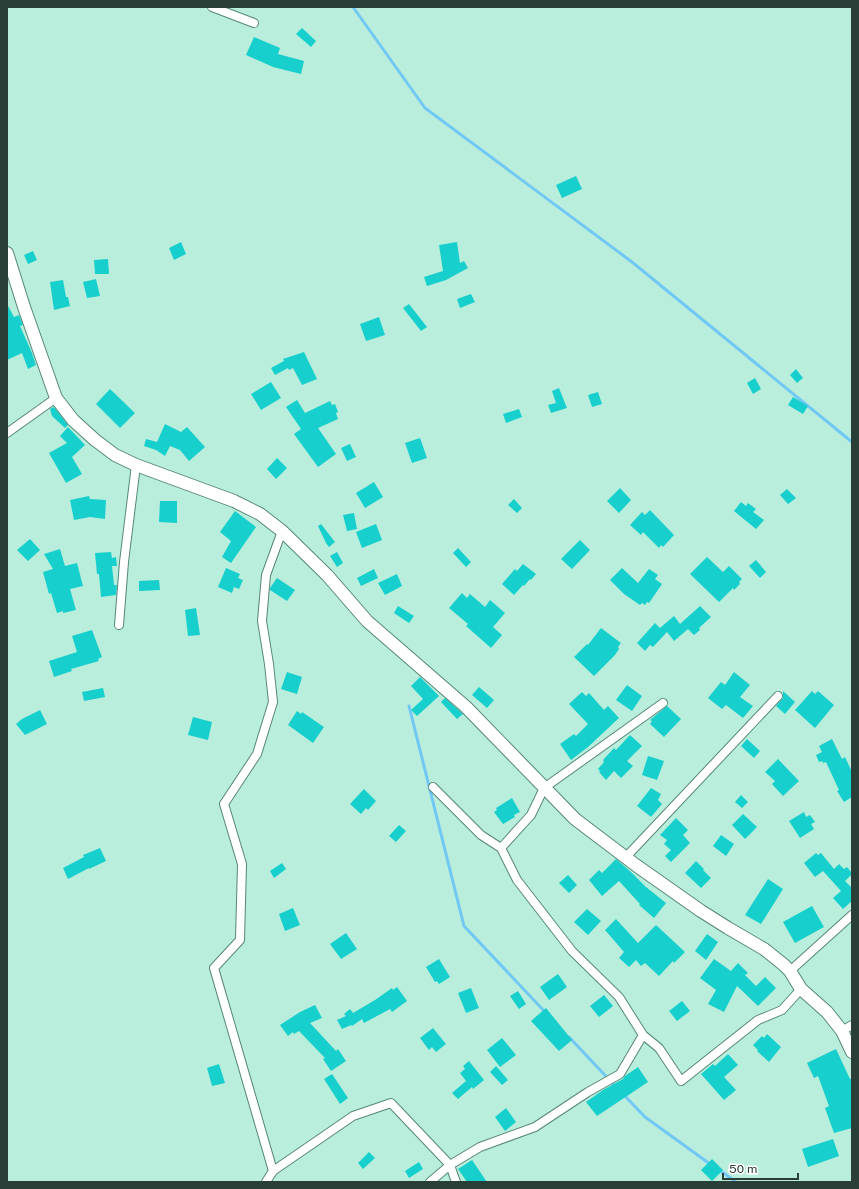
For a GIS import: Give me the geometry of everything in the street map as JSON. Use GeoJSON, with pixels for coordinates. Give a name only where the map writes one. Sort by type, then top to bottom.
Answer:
{"type":"FeatureCollection","features":[{"type":"Feature","properties":{"kind":"street"},"geometry":{"type":"LineString","coordinates":[[212,7],[254,23]]}},
{"type":"Feature","properties":{"kind":"street"},"geometry":{"type":"LineString","coordinates":[[8,258],[56,398],[73,420],[95,440],[115,455],[136,465],[234,501],[260,514],[282,531],[327,575],[367,621],[466,707],[575,819],[626,858],[701,910],[764,949],[790,971],[801,990],[847,1028],[852,1052]]}},
{"type":"Feature","properties":{"kind":"street"},"geometry":{"type":"LineString","coordinates":[[7,433],[56,398]]}},
{"type":"Feature","properties":{"kind":"street"},"geometry":{"type":"LineString","coordinates":[[119,625],[124,562],[136,465]]}},
{"type":"Feature","properties":{"kind":"street"},"geometry":{"type":"LineString","coordinates":[[273,1171],[214,968],[240,940],[242,864],[224,804],[257,754],[273,702],[262,621],[266,575],[282,531]]}},
{"type":"Feature","properties":{"kind":"street"},"geometry":{"type":"LineString","coordinates":[[626,858],[778,696]]}},
{"type":"Feature","properties":{"kind":"street"},"geometry":{"type":"LineString","coordinates":[[501,848],[531,815],[544,788],[663,703]]}},
{"type":"Feature","properties":{"kind":"street"},"geometry":{"type":"LineString","coordinates":[[433,787],[481,835],[501,848],[517,880],[572,951],[619,996],[643,1035],[659,1048],[681,1081],[758,1020],[782,1010],[801,990]]}},
{"type":"Feature","properties":{"kind":"street"},"geometry":{"type":"LineString","coordinates":[[790,971],[852,915]]}},
{"type":"Feature","properties":{"kind":"street"},"geometry":{"type":"LineString","coordinates":[[430,1182],[450,1165],[480,1147],[534,1127],[588,1092],[620,1074],[643,1035]]}},
{"type":"Feature","properties":{"kind":"street"},"geometry":{"type":"LineString","coordinates":[[266,1182],[273,1171],[353,1116],[391,1103],[450,1165],[456,1182]]}},
{"type":"Feature","properties":{"kind":"building"},"geometry":{"type":"Polygon","coordinates":[[[302,28],[316,41],[311,47],[296,34],[302,28]]]}},
{"type":"Feature","properties":{"kind":"building"},"geometry":{"type":"Polygon","coordinates":[[[254,37],[280,48],[278,54],[304,61],[301,74],[273,67],[246,55],[254,37]]]}},
{"type":"Feature","properties":{"kind":"building"},"geometry":{"type":"Polygon","coordinates":[[[576,176],[582,189],[562,198],[556,185],[576,176]]]}},
{"type":"Feature","properties":{"kind":"building"},"geometry":{"type":"Polygon","coordinates":[[[181,242],[186,254],[174,260],[169,248],[181,242]]]}},
{"type":"Feature","properties":{"kind":"building"},"geometry":{"type":"Polygon","coordinates":[[[457,242],[460,263],[464,261],[468,268],[446,280],[427,286],[424,277],[443,271],[439,245],[457,242]]]}},
{"type":"Feature","properties":{"kind":"building"},"geometry":{"type":"Polygon","coordinates":[[[33,251],[37,260],[28,264],[24,255],[33,251]]]}},
{"type":"Feature","properties":{"kind":"building"},"geometry":{"type":"Polygon","coordinates":[[[108,259],[109,274],[95,274],[94,260],[108,259]]]}},
{"type":"Feature","properties":{"kind":"building"},"geometry":{"type":"Polygon","coordinates":[[[96,279],[100,296],[87,298],[83,282],[96,279]]]}},
{"type":"Feature","properties":{"kind":"building"},"geometry":{"type":"Polygon","coordinates":[[[63,280],[66,297],[68,297],[70,306],[54,310],[50,282],[63,280]]]}},
{"type":"Feature","properties":{"kind":"building"},"geometry":{"type":"Polygon","coordinates":[[[471,294],[475,302],[460,308],[457,299],[471,294]]]}},
{"type":"Feature","properties":{"kind":"building"},"geometry":{"type":"Polygon","coordinates":[[[7,304],[14,317],[19,315],[23,325],[20,326],[36,365],[28,369],[22,353],[7,360],[7,304]]]}},
{"type":"Feature","properties":{"kind":"building"},"geometry":{"type":"Polygon","coordinates":[[[409,304],[427,327],[421,331],[403,308],[409,304]]]}},
{"type":"Feature","properties":{"kind":"building"},"geometry":{"type":"Polygon","coordinates":[[[379,317],[385,335],[366,341],[360,324],[379,317]]]}},
{"type":"Feature","properties":{"kind":"building"},"geometry":{"type":"Polygon","coordinates":[[[304,352],[317,379],[302,385],[293,368],[289,370],[288,368],[275,375],[271,368],[284,361],[283,359],[304,352]]]}},
{"type":"Feature","properties":{"kind":"building"},"geometry":{"type":"Polygon","coordinates":[[[796,369],[803,378],[797,383],[790,375],[796,369]]]}},
{"type":"Feature","properties":{"kind":"building"},"geometry":{"type":"Polygon","coordinates":[[[755,378],[761,389],[753,394],[747,383],[755,378]]]}},
{"type":"Feature","properties":{"kind":"building"},"geometry":{"type":"Polygon","coordinates":[[[271,382],[281,398],[261,410],[251,394],[271,382]]]}},
{"type":"Feature","properties":{"kind":"building"},"geometry":{"type":"Polygon","coordinates":[[[559,388],[567,408],[551,413],[548,405],[556,403],[552,391],[559,388]]]}},
{"type":"Feature","properties":{"kind":"building"},"geometry":{"type":"Polygon","coordinates":[[[110,389],[135,413],[120,428],[96,404],[110,389]]]}},
{"type":"Feature","properties":{"kind":"building"},"geometry":{"type":"Polygon","coordinates":[[[598,392],[602,404],[592,407],[588,395],[598,392]]]}},
{"type":"Feature","properties":{"kind":"building"},"geometry":{"type":"Polygon","coordinates":[[[793,397],[808,406],[803,414],[788,405],[793,397]]]}},
{"type":"Feature","properties":{"kind":"building"},"geometry":{"type":"Polygon","coordinates":[[[297,400],[305,413],[330,401],[332,405],[335,404],[338,412],[336,413],[338,419],[318,428],[336,454],[318,467],[294,434],[301,429],[286,407],[297,400]]]}},
{"type":"Feature","properties":{"kind":"building"},"geometry":{"type":"Polygon","coordinates":[[[54,407],[68,425],[65,428],[52,416],[50,409],[54,407]]]}},
{"type":"Feature","properties":{"kind":"building"},"geometry":{"type":"Polygon","coordinates":[[[519,409],[522,417],[506,423],[503,414],[519,409]]]}},
{"type":"Feature","properties":{"kind":"building"},"geometry":{"type":"Polygon","coordinates":[[[165,424],[181,432],[187,427],[205,447],[189,461],[180,450],[170,446],[165,456],[156,450],[144,446],[146,439],[157,442],[165,424]]]}},
{"type":"Feature","properties":{"kind":"building"},"geometry":{"type":"Polygon","coordinates":[[[68,427],[85,445],[72,457],[82,474],[66,483],[49,453],[67,443],[60,436],[68,427]]]}},
{"type":"Feature","properties":{"kind":"building"},"geometry":{"type":"Polygon","coordinates":[[[420,438],[427,458],[412,463],[405,443],[420,438]]]}},
{"type":"Feature","properties":{"kind":"building"},"geometry":{"type":"Polygon","coordinates":[[[350,444],[356,457],[347,461],[341,448],[350,444]]]}},
{"type":"Feature","properties":{"kind":"building"},"geometry":{"type":"Polygon","coordinates":[[[277,458],[287,468],[276,479],[267,469],[277,458]]]}},
{"type":"Feature","properties":{"kind":"building"},"geometry":{"type":"Polygon","coordinates":[[[374,482],[383,497],[365,508],[356,493],[374,482]]]}},
{"type":"Feature","properties":{"kind":"building"},"geometry":{"type":"Polygon","coordinates":[[[620,488],[631,500],[619,513],[607,501],[620,488]]]}},
{"type":"Feature","properties":{"kind":"building"},"geometry":{"type":"Polygon","coordinates":[[[787,489],[796,498],[788,504],[780,495],[787,489]]]}},
{"type":"Feature","properties":{"kind":"building"},"geometry":{"type":"Polygon","coordinates":[[[89,496],[90,499],[106,500],[105,519],[90,517],[74,520],[70,500],[89,496]]]}},
{"type":"Feature","properties":{"kind":"building"},"geometry":{"type":"Polygon","coordinates":[[[514,499],[522,508],[517,513],[508,505],[514,499]]]}},
{"type":"Feature","properties":{"kind":"building"},"geometry":{"type":"Polygon","coordinates":[[[160,501],[177,501],[177,523],[159,522],[160,501]]]}},
{"type":"Feature","properties":{"kind":"building"},"geometry":{"type":"Polygon","coordinates":[[[741,502],[746,506],[748,503],[756,509],[753,512],[764,520],[756,529],[734,511],[741,502]]]}},
{"type":"Feature","properties":{"kind":"building"},"geometry":{"type":"Polygon","coordinates":[[[650,510],[674,535],[663,547],[661,545],[659,548],[643,532],[641,535],[630,525],[642,512],[645,515],[650,510]]]}},
{"type":"Feature","properties":{"kind":"building"},"geometry":{"type":"Polygon","coordinates":[[[235,511],[256,527],[231,563],[222,557],[231,541],[220,532],[235,511]]]}},
{"type":"Feature","properties":{"kind":"building"},"geometry":{"type":"Polygon","coordinates":[[[354,513],[357,529],[347,531],[343,515],[354,513]]]}},
{"type":"Feature","properties":{"kind":"building"},"geometry":{"type":"Polygon","coordinates":[[[321,524],[335,542],[329,547],[318,526],[321,524]]]}},
{"type":"Feature","properties":{"kind":"building"},"geometry":{"type":"Polygon","coordinates":[[[376,524],[382,540],[362,548],[356,532],[376,524]]]}},
{"type":"Feature","properties":{"kind":"building"},"geometry":{"type":"Polygon","coordinates":[[[30,539],[40,550],[28,561],[17,550],[30,539]]]}},
{"type":"Feature","properties":{"kind":"building"},"geometry":{"type":"Polygon","coordinates":[[[580,540],[590,550],[572,569],[561,559],[580,540]]]}},
{"type":"Feature","properties":{"kind":"building"},"geometry":{"type":"Polygon","coordinates":[[[458,548],[471,562],[466,567],[453,553],[458,548]]]}},
{"type":"Feature","properties":{"kind":"building"},"geometry":{"type":"Polygon","coordinates":[[[60,549],[65,566],[77,563],[83,586],[70,589],[76,610],[57,613],[51,593],[49,594],[43,572],[53,569],[44,554],[60,549]]]}},
{"type":"Feature","properties":{"kind":"building"},"geometry":{"type":"Polygon","coordinates":[[[111,552],[112,558],[116,557],[117,566],[112,566],[114,585],[117,585],[116,595],[101,597],[95,553],[111,552]]]}},
{"type":"Feature","properties":{"kind":"building"},"geometry":{"type":"Polygon","coordinates":[[[337,552],[343,563],[337,567],[330,556],[337,552]]]}},
{"type":"Feature","properties":{"kind":"building"},"geometry":{"type":"Polygon","coordinates":[[[707,557],[723,572],[729,566],[742,579],[739,582],[740,584],[734,590],[733,588],[719,602],[690,574],[707,557]]]}},
{"type":"Feature","properties":{"kind":"building"},"geometry":{"type":"Polygon","coordinates":[[[756,560],[766,572],[760,578],[749,566],[756,560]]]}},
{"type":"Feature","properties":{"kind":"building"},"geometry":{"type":"Polygon","coordinates":[[[523,564],[536,574],[514,595],[502,584],[515,569],[517,571],[523,564]]]}},
{"type":"Feature","properties":{"kind":"building"},"geometry":{"type":"Polygon","coordinates":[[[226,568],[240,574],[238,578],[243,580],[239,589],[234,587],[232,593],[218,587],[226,568]]]}},
{"type":"Feature","properties":{"kind":"building"},"geometry":{"type":"Polygon","coordinates":[[[622,568],[638,583],[649,569],[658,575],[655,579],[662,584],[649,603],[647,602],[645,605],[642,603],[640,605],[624,594],[610,580],[622,568]]]}},
{"type":"Feature","properties":{"kind":"building"},"geometry":{"type":"Polygon","coordinates":[[[374,569],[378,578],[361,586],[357,578],[374,569]]]}},
{"type":"Feature","properties":{"kind":"building"},"geometry":{"type":"Polygon","coordinates":[[[397,574],[402,586],[385,595],[378,583],[397,574]]]}},
{"type":"Feature","properties":{"kind":"building"},"geometry":{"type":"Polygon","coordinates":[[[277,578],[295,590],[287,601],[270,590],[277,578]]]}},
{"type":"Feature","properties":{"kind":"building"},"geometry":{"type":"Polygon","coordinates":[[[159,580],[160,590],[139,591],[139,581],[159,580]]]}},
{"type":"Feature","properties":{"kind":"building"},"geometry":{"type":"Polygon","coordinates":[[[462,593],[467,598],[470,594],[485,607],[490,600],[505,613],[493,627],[502,635],[491,648],[466,626],[468,624],[449,608],[462,593]]]}},
{"type":"Feature","properties":{"kind":"building"},"geometry":{"type":"Polygon","coordinates":[[[398,606],[414,616],[409,623],[394,613],[398,606]]]}},
{"type":"Feature","properties":{"kind":"building"},"geometry":{"type":"Polygon","coordinates":[[[700,606],[711,617],[694,635],[688,629],[674,641],[667,632],[653,647],[650,645],[645,651],[637,643],[655,623],[660,628],[674,616],[680,624],[700,606]]]}},
{"type":"Feature","properties":{"kind":"building"},"geometry":{"type":"Polygon","coordinates":[[[196,608],[200,635],[188,636],[185,610],[196,608]]]}},
{"type":"Feature","properties":{"kind":"building"},"geometry":{"type":"Polygon","coordinates":[[[601,628],[621,643],[615,655],[594,676],[574,657],[587,644],[588,645],[601,628]]]}},
{"type":"Feature","properties":{"kind":"building"},"geometry":{"type":"Polygon","coordinates":[[[92,630],[102,657],[98,659],[99,661],[71,669],[72,671],[54,677],[49,661],[77,652],[72,636],[92,630]]]}},
{"type":"Feature","properties":{"kind":"building"},"geometry":{"type":"Polygon","coordinates":[[[287,672],[302,677],[297,694],[281,689],[287,672]]]}},
{"type":"Feature","properties":{"kind":"building"},"geometry":{"type":"Polygon","coordinates":[[[734,672],[750,685],[740,697],[753,706],[743,718],[726,705],[722,709],[708,698],[721,682],[725,685],[734,672]]]}},
{"type":"Feature","properties":{"kind":"building"},"geometry":{"type":"Polygon","coordinates":[[[420,677],[439,696],[417,716],[411,710],[423,699],[411,686],[420,677]]]}},
{"type":"Feature","properties":{"kind":"building"},"geometry":{"type":"Polygon","coordinates":[[[627,685],[642,696],[632,711],[616,700],[627,685]]]}},
{"type":"Feature","properties":{"kind":"building"},"geometry":{"type":"Polygon","coordinates":[[[479,687],[494,700],[487,708],[472,695],[479,687]]]}},
{"type":"Feature","properties":{"kind":"building"},"geometry":{"type":"Polygon","coordinates":[[[103,688],[105,697],[84,701],[82,692],[103,688]]]}},
{"type":"Feature","properties":{"kind":"building"},"geometry":{"type":"Polygon","coordinates":[[[783,691],[795,702],[785,714],[776,706],[783,698],[783,691]]]}},
{"type":"Feature","properties":{"kind":"building"},"geometry":{"type":"Polygon","coordinates":[[[812,691],[815,694],[818,691],[834,705],[815,728],[795,710],[812,691]]]}},
{"type":"Feature","properties":{"kind":"building"},"geometry":{"type":"Polygon","coordinates":[[[582,692],[586,696],[589,693],[604,710],[608,706],[619,718],[588,747],[571,760],[560,744],[574,734],[576,736],[588,724],[569,704],[582,692]]]}},
{"type":"Feature","properties":{"kind":"building"},"geometry":{"type":"Polygon","coordinates":[[[445,698],[463,714],[457,719],[441,702],[445,698]]]}},
{"type":"Feature","properties":{"kind":"building"},"geometry":{"type":"Polygon","coordinates":[[[667,706],[681,719],[664,737],[650,724],[652,721],[650,720],[667,706]]]}},
{"type":"Feature","properties":{"kind":"building"},"geometry":{"type":"Polygon","coordinates":[[[40,710],[47,724],[25,735],[16,724],[22,719],[40,710]]]}},
{"type":"Feature","properties":{"kind":"building"},"geometry":{"type":"Polygon","coordinates":[[[297,711],[301,714],[302,712],[324,727],[313,743],[288,725],[297,711]]]}},
{"type":"Feature","properties":{"kind":"building"},"geometry":{"type":"Polygon","coordinates":[[[193,717],[212,722],[208,740],[188,735],[193,717]]]}},
{"type":"Feature","properties":{"kind":"building"},"geometry":{"type":"Polygon","coordinates":[[[630,735],[642,746],[627,761],[633,766],[621,778],[614,771],[606,780],[598,769],[604,762],[603,760],[614,748],[616,750],[630,735]]]}},
{"type":"Feature","properties":{"kind":"building"},"geometry":{"type":"Polygon","coordinates":[[[747,739],[760,751],[754,758],[741,746],[747,739]]]}},
{"type":"Feature","properties":{"kind":"building"},"geometry":{"type":"Polygon","coordinates":[[[832,739],[842,759],[845,757],[852,772],[852,797],[844,802],[837,791],[839,790],[826,762],[819,762],[816,755],[822,752],[819,746],[832,739]]]}},
{"type":"Feature","properties":{"kind":"building"},"geometry":{"type":"Polygon","coordinates":[[[648,756],[664,761],[657,780],[642,775],[648,756]]]}},
{"type":"Feature","properties":{"kind":"building"},"geometry":{"type":"Polygon","coordinates":[[[778,759],[799,781],[783,796],[772,784],[775,781],[765,772],[778,759]]]}},
{"type":"Feature","properties":{"kind":"building"},"geometry":{"type":"Polygon","coordinates":[[[651,788],[661,794],[658,800],[662,804],[651,817],[637,806],[651,788]]]}},
{"type":"Feature","properties":{"kind":"building"},"geometry":{"type":"Polygon","coordinates":[[[364,789],[376,801],[368,810],[366,808],[361,814],[350,804],[364,789]]]}},
{"type":"Feature","properties":{"kind":"building"},"geometry":{"type":"Polygon","coordinates":[[[741,795],[748,802],[742,808],[735,802],[741,795]]]}},
{"type":"Feature","properties":{"kind":"building"},"geometry":{"type":"Polygon","coordinates":[[[512,798],[520,812],[514,815],[515,817],[503,824],[494,812],[497,810],[496,808],[512,798]]]}},
{"type":"Feature","properties":{"kind":"building"},"geometry":{"type":"Polygon","coordinates":[[[804,812],[806,817],[810,815],[815,822],[811,824],[814,829],[800,838],[789,821],[804,812]]]}},
{"type":"Feature","properties":{"kind":"building"},"geometry":{"type":"Polygon","coordinates":[[[743,814],[757,827],[745,839],[732,825],[743,814]]]}},
{"type":"Feature","properties":{"kind":"building"},"geometry":{"type":"Polygon","coordinates":[[[676,818],[688,830],[683,835],[690,843],[671,862],[665,856],[671,850],[664,844],[667,840],[660,835],[676,818]]]}},
{"type":"Feature","properties":{"kind":"building"},"geometry":{"type":"Polygon","coordinates":[[[399,825],[406,831],[396,842],[389,836],[399,825]]]}},
{"type":"Feature","properties":{"kind":"building"},"geometry":{"type":"Polygon","coordinates":[[[721,835],[734,844],[726,856],[713,846],[721,835]]]}},
{"type":"Feature","properties":{"kind":"building"},"geometry":{"type":"Polygon","coordinates":[[[100,848],[106,861],[68,879],[63,868],[84,857],[83,855],[100,848]]]}},
{"type":"Feature","properties":{"kind":"building"},"geometry":{"type":"Polygon","coordinates":[[[816,853],[818,855],[821,853],[834,869],[839,864],[844,869],[847,867],[852,873],[845,881],[852,888],[852,901],[843,909],[833,898],[841,891],[823,871],[815,877],[804,863],[816,853]]]}},
{"type":"Feature","properties":{"kind":"building"},"geometry":{"type":"Polygon","coordinates":[[[616,859],[646,887],[666,903],[654,918],[639,905],[640,904],[619,881],[602,896],[589,880],[599,870],[602,873],[616,859]]]}},
{"type":"Feature","properties":{"kind":"building"},"geometry":{"type":"Polygon","coordinates":[[[696,861],[711,878],[701,888],[685,873],[696,861]]]}},
{"type":"Feature","properties":{"kind":"building"},"geometry":{"type":"Polygon","coordinates":[[[282,863],[286,869],[274,878],[270,871],[282,863]]]}},
{"type":"Feature","properties":{"kind":"building"},"geometry":{"type":"Polygon","coordinates":[[[568,875],[577,885],[569,893],[559,883],[568,875]]]}},
{"type":"Feature","properties":{"kind":"building"},"geometry":{"type":"Polygon","coordinates":[[[768,879],[783,889],[761,924],[745,915],[768,879]]]}},
{"type":"Feature","properties":{"kind":"building"},"geometry":{"type":"Polygon","coordinates":[[[812,906],[824,927],[795,943],[783,922],[812,906]]]}},
{"type":"Feature","properties":{"kind":"building"},"geometry":{"type":"Polygon","coordinates":[[[293,908],[300,925],[285,931],[279,914],[293,908]]]}},
{"type":"Feature","properties":{"kind":"building"},"geometry":{"type":"Polygon","coordinates":[[[587,909],[601,921],[588,935],[574,922],[587,909]]]}},
{"type":"Feature","properties":{"kind":"building"},"geometry":{"type":"Polygon","coordinates":[[[616,919],[638,943],[656,925],[685,952],[674,963],[673,961],[659,976],[645,963],[641,966],[636,960],[629,967],[619,958],[624,952],[605,930],[616,919]]]}},
{"type":"Feature","properties":{"kind":"building"},"geometry":{"type":"Polygon","coordinates":[[[346,933],[357,949],[341,959],[330,944],[346,933]]]}},
{"type":"Feature","properties":{"kind":"building"},"geometry":{"type":"Polygon","coordinates":[[[707,934],[718,942],[706,960],[695,951],[707,934]]]}},
{"type":"Feature","properties":{"kind":"building"},"geometry":{"type":"Polygon","coordinates":[[[439,959],[450,977],[439,984],[437,981],[435,982],[426,967],[439,959]]]}},
{"type":"Feature","properties":{"kind":"building"},"geometry":{"type":"Polygon","coordinates":[[[714,959],[731,971],[738,963],[748,973],[745,975],[756,986],[765,977],[776,988],[758,1006],[737,986],[724,1012],[708,1004],[716,990],[700,978],[714,959]]]}},
{"type":"Feature","properties":{"kind":"building"},"geometry":{"type":"Polygon","coordinates":[[[558,974],[567,987],[549,1000],[540,987],[558,974]]]}},
{"type":"Feature","properties":{"kind":"building"},"geometry":{"type":"Polygon","coordinates":[[[397,987],[407,1001],[392,1012],[390,1009],[364,1023],[362,1019],[352,1026],[351,1025],[342,1029],[337,1020],[346,1016],[344,1014],[350,1009],[353,1013],[392,988],[393,990],[397,987]]]}},
{"type":"Feature","properties":{"kind":"building"},"geometry":{"type":"Polygon","coordinates":[[[471,988],[479,1008],[466,1013],[458,993],[471,988]]]}},
{"type":"Feature","properties":{"kind":"building"},"geometry":{"type":"Polygon","coordinates":[[[518,991],[526,1004],[519,1009],[510,996],[518,991]]]}},
{"type":"Feature","properties":{"kind":"building"},"geometry":{"type":"Polygon","coordinates":[[[604,995],[613,1006],[599,1017],[590,1006],[604,995]]]}},
{"type":"Feature","properties":{"kind":"building"},"geometry":{"type":"Polygon","coordinates":[[[682,1001],[690,1011],[677,1021],[669,1011],[682,1001]]]}},
{"type":"Feature","properties":{"kind":"building"},"geometry":{"type":"Polygon","coordinates":[[[315,1005],[322,1018],[310,1023],[336,1051],[338,1049],[346,1061],[331,1071],[323,1059],[325,1058],[299,1031],[294,1034],[293,1032],[288,1036],[280,1025],[300,1012],[315,1005]]]}},
{"type":"Feature","properties":{"kind":"building"},"geometry":{"type":"Polygon","coordinates":[[[546,1008],[572,1040],[559,1051],[531,1021],[546,1008]]]}},
{"type":"Feature","properties":{"kind":"building"},"geometry":{"type":"Polygon","coordinates":[[[433,1028],[446,1044],[436,1052],[432,1047],[429,1050],[420,1038],[433,1028]]]}},
{"type":"Feature","properties":{"kind":"building"},"geometry":{"type":"Polygon","coordinates":[[[767,1034],[781,1047],[769,1062],[753,1045],[762,1036],[764,1038],[767,1034]]]}},
{"type":"Feature","properties":{"kind":"building"},"geometry":{"type":"Polygon","coordinates":[[[502,1038],[516,1055],[500,1067],[487,1050],[502,1038]]]}},
{"type":"Feature","properties":{"kind":"building"},"geometry":{"type":"Polygon","coordinates":[[[836,1049],[850,1079],[852,1078],[852,1128],[834,1133],[825,1108],[829,1106],[818,1076],[814,1078],[807,1063],[836,1049]]]}},
{"type":"Feature","properties":{"kind":"building"},"geometry":{"type":"Polygon","coordinates":[[[728,1054],[738,1065],[724,1077],[736,1090],[724,1100],[701,1074],[713,1064],[715,1066],[728,1054]]]}},
{"type":"Feature","properties":{"kind":"building"},"geometry":{"type":"Polygon","coordinates":[[[469,1061],[484,1080],[473,1089],[472,1087],[458,1099],[452,1093],[466,1081],[460,1073],[465,1069],[463,1066],[469,1061]]]}},
{"type":"Feature","properties":{"kind":"building"},"geometry":{"type":"Polygon","coordinates":[[[219,1064],[225,1083],[212,1086],[207,1068],[219,1064]]]}},
{"type":"Feature","properties":{"kind":"building"},"geometry":{"type":"Polygon","coordinates":[[[496,1066],[508,1080],[502,1085],[490,1072],[496,1066]]]}},
{"type":"Feature","properties":{"kind":"building"},"geometry":{"type":"Polygon","coordinates":[[[638,1067],[648,1082],[597,1116],[586,1102],[603,1090],[623,1079],[638,1067]]]}},
{"type":"Feature","properties":{"kind":"building"},"geometry":{"type":"Polygon","coordinates":[[[332,1074],[348,1098],[340,1104],[324,1079],[332,1074]]]}},
{"type":"Feature","properties":{"kind":"building"},"geometry":{"type":"Polygon","coordinates":[[[506,1108],[516,1122],[505,1131],[495,1117],[506,1108]]]}},
{"type":"Feature","properties":{"kind":"building"},"geometry":{"type":"Polygon","coordinates":[[[833,1139],[839,1156],[808,1167],[802,1149],[833,1139]]]}},
{"type":"Feature","properties":{"kind":"building"},"geometry":{"type":"Polygon","coordinates":[[[369,1152],[375,1158],[363,1169],[358,1163],[369,1152]]]}},
{"type":"Feature","properties":{"kind":"building"},"geometry":{"type":"Polygon","coordinates":[[[712,1159],[723,1170],[712,1181],[701,1170],[712,1159]]]}},
{"type":"Feature","properties":{"kind":"building"},"geometry":{"type":"Polygon","coordinates":[[[472,1160],[487,1182],[467,1182],[458,1169],[472,1160]]]}},
{"type":"Feature","properties":{"kind":"building"},"geometry":{"type":"Polygon","coordinates":[[[419,1162],[423,1169],[409,1178],[405,1171],[419,1162]]]}},
{"type":"Feature","properties":{"kind":"waterway"},"geometry":{"type":"LineString","coordinates":[[353,7],[425,108],[632,262],[852,442]]}},
{"type":"Feature","properties":{"kind":"waterway"},"geometry":{"type":"LineString","coordinates":[[409,706],[464,926],[546,1013]]}},
{"type":"Feature","properties":{"kind":"waterway"},"geometry":{"type":"LineString","coordinates":[[569,1037],[616,1087]]}},
{"type":"Feature","properties":{"kind":"waterway"},"geometry":{"type":"LineString","coordinates":[[623,1094],[645,1117],[710,1164]]}},
{"type":"Feature","properties":{"kind":"waterway"},"geometry":{"type":"LineString","coordinates":[[718,1169],[736,1182]]}}]}
